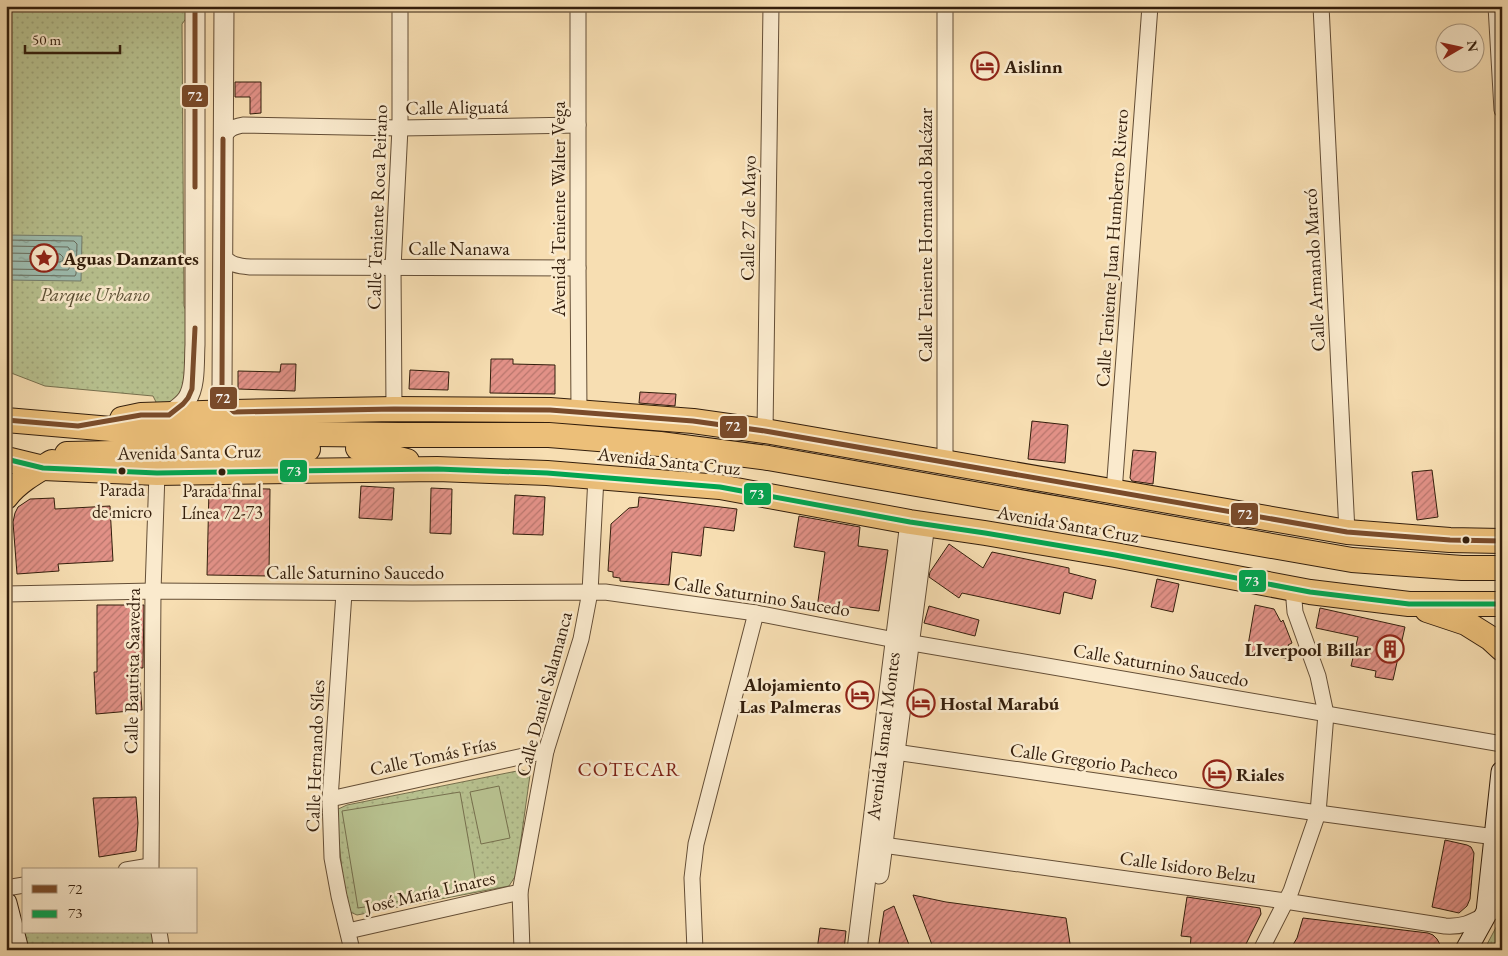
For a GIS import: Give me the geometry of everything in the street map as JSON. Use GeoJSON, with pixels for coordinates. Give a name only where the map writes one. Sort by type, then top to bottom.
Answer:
{"type":"FeatureCollection","features":[{"type":"Feature","properties":{"kind":"main road","name":"Avenida Santa Cruz"},"geometry":{"type":"LineString","coordinates":[[78,426],[141,416],[234,412],[394,409],[579,411],[693,421],[765,431],[1347,532],[1450,540],[1502,541]]}},
{"type":"Feature","properties":{"kind":"main road"},"geometry":{"type":"LineString","coordinates":[[394,409],[447,435]]}},
{"type":"Feature","properties":{"kind":"main road","name":"Avenida Santa Cruz"},"geometry":{"type":"LineString","coordinates":[[6,420],[146,432],[549,435],[660,444],[768,458],[1352,560],[1462,568],[1502,568]]}},
{"type":"Feature","properties":{"kind":"main road","name":"Avenida Santa Cruz"},"geometry":{"type":"LineString","coordinates":[[6,457],[67,454],[436,447],[658,456],[810,478],[1361,576],[1502,581]]}},
{"type":"Feature","properties":{"kind":"main road"},"geometry":{"type":"LineString","coordinates":[[358,448],[437,469]]}},
{"type":"Feature","properties":{"kind":"main road"},"geometry":{"type":"LineString","coordinates":[[6,497],[11,490],[42,468],[67,454]]}},
{"type":"Feature","properties":{"kind":"main road","name":"Avenida Santa Cruz"},"geometry":{"type":"LineString","coordinates":[[6,457],[42,468],[157,473],[437,469],[547,473],[720,487],[917,523],[1115,555],[1293,588],[1409,604],[1502,604]]}},
{"type":"Feature","properties":{"kind":"main road"},"geometry":{"type":"LineString","coordinates":[[1409,604],[1466,623],[1490,638],[1502,649]]}},
{"type":"Feature","properties":{"kind":"main road"},"geometry":{"type":"LineString","coordinates":[[1466,950],[1491,910],[1495,837],[1502,772]]}},
{"type":"Feature","properties":{"kind":"main road"},"geometry":{"type":"LineString","coordinates":[[6,903],[18,950]]}},
{"type":"Feature","properties":{"kind":"street"},"geometry":{"type":"LineString","coordinates":[[169,414],[183,404],[192,389],[195,345],[195,6]]}},
{"type":"Feature","properties":{"kind":"street"},"geometry":{"type":"LineString","coordinates":[[224,6],[222,388],[224,403],[234,412]]}},
{"type":"Feature","properties":{"kind":"street","name":"Calle Teniente Roca Peirano"},"geometry":{"type":"LineString","coordinates":[[394,409],[393,268],[400,128],[400,6]]}},
{"type":"Feature","properties":{"kind":"street","name":"Avenida Teniente Walter Vega"},"geometry":{"type":"LineString","coordinates":[[578,6],[579,411]]}},
{"type":"Feature","properties":{"kind":"street","name":"Calle 27 de Mayo"},"geometry":{"type":"LineString","coordinates":[[765,431],[771,6]]}},
{"type":"Feature","properties":{"kind":"street","name":"Calle Teniente Hormando Balcázar"},"geometry":{"type":"LineString","coordinates":[[945,463],[946,6]]}},
{"type":"Feature","properties":{"kind":"street","name":"Calle Teniente Juan Humberto Rivero"},"geometry":{"type":"LineString","coordinates":[[1114,492],[1150,6]]}},
{"type":"Feature","properties":{"kind":"street","name":"Calle Armando Marcó"},"geometry":{"type":"LineString","coordinates":[[1322,6],[1347,532]]}},
{"type":"Feature","properties":{"kind":"street"},"geometry":{"type":"LineString","coordinates":[[1496,6],[1502,110]]}},
{"type":"Feature","properties":{"kind":"street","name":"Calle Aliguatá"},"geometry":{"type":"LineString","coordinates":[[223,139],[226,132],[233,127],[243,125],[400,128],[578,125]]}},
{"type":"Feature","properties":{"kind":"street","name":"Calle Nanawa"},"geometry":{"type":"LineString","coordinates":[[223,256],[227,262],[241,266],[578,268]]}},
{"type":"Feature","properties":{"kind":"street"},"geometry":{"type":"LineString","coordinates":[[195,345],[222,345]]}},
{"type":"Feature","properties":{"kind":"street","name":"Calle Bautista Saavedra"},"geometry":{"type":"LineString","coordinates":[[150,868],[153,591],[157,473]]}},
{"type":"Feature","properties":{"kind":"street","name":"Calle Daniel Salamanca"},"geometry":{"type":"LineString","coordinates":[[522,950],[520,892],[546,751],[581,639],[590,592],[596,477]]}},
{"type":"Feature","properties":{"kind":"street","name":"Avenida Ismael Montes"},"geometry":{"type":"LineString","coordinates":[[857,950],[902,641],[917,523]]}},
{"type":"Feature","properties":{"kind":"street"},"geometry":{"type":"LineString","coordinates":[[1261,950],[1291,891],[1318,813],[1326,714],[1318,676],[1295,612],[1293,588]]}},
{"type":"Feature","properties":{"kind":"street","name":"Calle Saturnino Saucedo"},"geometry":{"type":"LineString","coordinates":[[6,594],[153,591],[605,592],[756,613],[902,641],[1502,744]]}},
{"type":"Feature","properties":{"kind":"street","name":"Calle Hernando Síles"},"geometry":{"type":"LineString","coordinates":[[344,592],[330,799],[332,858],[352,950]]}},
{"type":"Feature","properties":{"kind":"street"},"geometry":{"type":"LineString","coordinates":[[695,950],[692,878],[696,844],[756,613]]}},
{"type":"Feature","properties":{"kind":"street","name":"Avenida Ismael Montes"},"geometry":{"type":"LineString","coordinates":[[868,950],[895,752],[902,641]]}},
{"type":"Feature","properties":{"kind":"street","name":"Calle Tomás Frías"},"geometry":{"type":"LineString","coordinates":[[330,799],[546,751]]}},
{"type":"Feature","properties":{"kind":"street","name":"Calle Gregorio Pacheco"},"geometry":{"type":"LineString","coordinates":[[895,752],[1495,837]]}},
{"type":"Feature","properties":{"kind":"street","name":"Calle Isidoro Belzu"},"geometry":{"type":"LineString","coordinates":[[883,846],[1285,901],[1458,927],[1491,910]]}},
{"type":"Feature","properties":{"kind":"street"},"geometry":{"type":"LineString","coordinates":[[6,888],[22,885]]}},
{"type":"Feature","properties":{"kind":"street","name":"José María Linares"},"geometry":{"type":"LineString","coordinates":[[348,931],[520,892]]}},
{"type":"Feature","properties":{"kind":"green space","name":"Parque Urbano"},"geometry":{"type":"Polygon","coordinates":[[[6,6],[188,6],[188,16],[182,24],[184,306],[191,322],[189,384],[170,406],[158,406],[153,396],[45,386],[6,371],[6,6]]]}},
{"type":"Feature","properties":{"kind":"green space"},"geometry":{"type":"Polygon","coordinates":[[[522,770],[530,775],[516,875],[509,886],[357,915],[348,911],[336,810],[347,805],[522,770]]]}},
{"type":"Feature","properties":{"kind":"green space"},"geometry":{"type":"Polygon","coordinates":[[[499,786],[510,838],[481,844],[470,792],[499,786]]]}},
{"type":"Feature","properties":{"kind":"green space"},"geometry":{"type":"Polygon","coordinates":[[[460,792],[477,889],[358,908],[342,811],[460,792]]]}},
{"type":"Feature","properties":{"kind":"green space"},"geometry":{"type":"Polygon","coordinates":[[[1501,918],[1502,950],[1484,950],[1501,918]]]}},
{"type":"Feature","properties":{"kind":"green space"},"geometry":{"type":"Polygon","coordinates":[[[24,934],[154,934],[156,945],[121,950],[28,950],[24,934]]]}},
{"type":"Feature","properties":{"kind":"water","name":"Aguas Danzantes"},"geometry":{"type":"Polygon","coordinates":[[[6,235],[82,236],[81,281],[6,280],[6,235]]]}},
{"type":"Feature","properties":{"kind":"building"},"geometry":{"type":"Polygon","coordinates":[[[235,82],[261,82],[261,113],[250,114],[250,97],[235,97],[235,82]]]}},
{"type":"Feature","properties":{"kind":"building"},"geometry":{"type":"Polygon","coordinates":[[[491,359],[513,359],[513,364],[555,365],[555,394],[490,393],[491,359]]]}},
{"type":"Feature","properties":{"kind":"building"},"geometry":{"type":"Polygon","coordinates":[[[281,364],[296,364],[295,391],[238,389],[238,371],[280,372],[281,364]]]}},
{"type":"Feature","properties":{"kind":"building"},"geometry":{"type":"Polygon","coordinates":[[[410,370],[449,372],[448,390],[409,389],[410,370]]]}},
{"type":"Feature","properties":{"kind":"building"},"geometry":{"type":"Polygon","coordinates":[[[640,392],[676,394],[675,406],[639,403],[640,392]]]}},
{"type":"Feature","properties":{"kind":"building"},"geometry":{"type":"Polygon","coordinates":[[[1032,421],[1068,425],[1065,463],[1028,459],[1032,421]]]}},
{"type":"Feature","properties":{"kind":"building"},"geometry":{"type":"Polygon","coordinates":[[[1133,450],[1156,452],[1153,484],[1132,481],[1130,478],[1133,450]]]}},
{"type":"Feature","properties":{"kind":"building"},"geometry":{"type":"Polygon","coordinates":[[[1432,470],[1438,517],[1417,520],[1412,472],[1432,470]]]}},
{"type":"Feature","properties":{"kind":"building"},"geometry":{"type":"Polygon","coordinates":[[[361,486],[394,488],[392,520],[359,518],[361,486]]]}},
{"type":"Feature","properties":{"kind":"building"},"geometry":{"type":"Polygon","coordinates":[[[209,488],[270,489],[269,576],[207,575],[209,488]]]}},
{"type":"Feature","properties":{"kind":"building"},"geometry":{"type":"Polygon","coordinates":[[[431,488],[452,489],[451,534],[430,533],[431,488]]]}},
{"type":"Feature","properties":{"kind":"building"},"geometry":{"type":"Polygon","coordinates":[[[515,495],[545,497],[543,535],[513,534],[515,495]]]}},
{"type":"Feature","properties":{"kind":"building"},"geometry":{"type":"Polygon","coordinates":[[[639,497],[737,509],[734,531],[704,527],[701,556],[672,552],[669,585],[620,581],[620,578],[613,577],[613,572],[608,571],[611,524],[629,508],[638,507],[639,497]]]}},
{"type":"Feature","properties":{"kind":"building"},"geometry":{"type":"Polygon","coordinates":[[[54,498],[55,509],[110,506],[113,561],[58,564],[59,571],[17,574],[13,522],[15,513],[18,507],[30,499],[54,498]]]}},
{"type":"Feature","properties":{"kind":"building"},"geometry":{"type":"Polygon","coordinates":[[[799,516],[860,527],[858,546],[888,550],[879,611],[849,607],[848,612],[817,608],[825,552],[794,547],[799,516]]]}},
{"type":"Feature","properties":{"kind":"building"},"geometry":{"type":"Polygon","coordinates":[[[949,544],[983,568],[992,552],[1069,568],[1069,573],[1096,580],[1092,599],[1064,592],[1060,614],[962,593],[959,598],[929,577],[930,572],[949,544]]]}},
{"type":"Feature","properties":{"kind":"building"},"geometry":{"type":"Polygon","coordinates":[[[1157,579],[1179,584],[1173,612],[1151,607],[1157,579]]]}},
{"type":"Feature","properties":{"kind":"building"},"geometry":{"type":"Polygon","coordinates":[[[97,605],[144,605],[143,668],[139,668],[142,710],[96,714],[94,672],[97,672],[97,605]]]}},
{"type":"Feature","properties":{"kind":"building"},"geometry":{"type":"Polygon","coordinates":[[[1255,605],[1274,609],[1281,622],[1283,620],[1292,643],[1288,645],[1294,660],[1247,651],[1255,605]]]}},
{"type":"Feature","properties":{"kind":"building"},"geometry":{"type":"Polygon","coordinates":[[[929,606],[979,620],[975,636],[924,623],[929,606]]]}},
{"type":"Feature","properties":{"kind":"building"},"geometry":{"type":"Polygon","coordinates":[[[1320,608],[1405,627],[1393,680],[1375,677],[1376,671],[1351,666],[1358,637],[1316,628],[1320,608]]]}},
{"type":"Feature","properties":{"kind":"building"},"geometry":{"type":"Polygon","coordinates":[[[136,797],[138,823],[136,851],[99,857],[93,798],[136,797]]]}},
{"type":"Feature","properties":{"kind":"building"},"geometry":{"type":"Polygon","coordinates":[[[1445,840],[1467,845],[1471,847],[1474,853],[1470,899],[1467,906],[1459,913],[1432,907],[1445,840]]]}},
{"type":"Feature","properties":{"kind":"building"},"geometry":{"type":"Polygon","coordinates":[[[913,895],[946,902],[1066,918],[1071,950],[934,950],[913,895]]]}},
{"type":"Feature","properties":{"kind":"building"},"geometry":{"type":"Polygon","coordinates":[[[1187,897],[1260,908],[1261,914],[1243,950],[1190,950],[1191,937],[1181,936],[1187,897]]]}},
{"type":"Feature","properties":{"kind":"building"},"geometry":{"type":"Polygon","coordinates":[[[894,906],[911,950],[878,950],[884,911],[894,906]]]}},
{"type":"Feature","properties":{"kind":"building"},"geometry":{"type":"Polygon","coordinates":[[[1303,918],[1428,933],[1437,939],[1443,950],[1290,950],[1297,938],[1303,918]]]}},
{"type":"Feature","properties":{"kind":"building"},"geometry":{"type":"Polygon","coordinates":[[[820,928],[846,931],[844,950],[817,950],[820,928]]]}},
{"type":"Feature","properties":{"kind":"transit line","name":"72"},"geometry":{"type":"LineString","coordinates":[[195,6],[195,187]]}},
{"type":"Feature","properties":{"kind":"transit line","name":"72"},"geometry":{"type":"LineString","coordinates":[[223,139],[222,388],[224,403],[234,412],[394,409],[550,410],[693,421],[765,431],[1347,532],[1450,540],[1502,541]]}},
{"type":"Feature","properties":{"kind":"transit line","name":"72"},"geometry":{"type":"LineString","coordinates":[[6,420],[78,426],[141,415],[169,415],[183,404],[192,389],[195,328]]}},
{"type":"Feature","properties":{"kind":"transit line","name":"73"},"geometry":{"type":"LineString","coordinates":[[6,459],[43,468],[157,473],[437,469],[547,473],[720,487],[910,522],[1115,555],[1310,592],[1409,604],[1502,604]]}},
{"type":"Feature","properties":{"kind":"place","name":"Aislinn"},"geometry":{"type":"Point","coordinates":[985,66]}},
{"type":"Feature","properties":{"kind":"place","name":"Aguas Danzantes"},"geometry":{"type":"Point","coordinates":[44,258]}},
{"type":"Feature","properties":{"kind":"place","name":"Parada de micro"},"geometry":{"type":"Point","coordinates":[122,471]}},
{"type":"Feature","properties":{"kind":"place","name":"Parada final Línea 72-73"},"geometry":{"type":"Point","coordinates":[222,472]}},
{"type":"Feature","properties":{"kind":"place","name":"LIverpool Billar"},"geometry":{"type":"Point","coordinates":[1390,649]}},
{"type":"Feature","properties":{"kind":"place","name":"Alojamiento Las Palmeras"},"geometry":{"type":"Point","coordinates":[860,695]}},
{"type":"Feature","properties":{"kind":"place","name":"Hostal Marabú"},"geometry":{"type":"Point","coordinates":[921,703]}},
{"type":"Feature","properties":{"kind":"place","name":"Riales"},"geometry":{"type":"Point","coordinates":[1217,774]}},
{"type":"Feature","properties":{"kind":"district","name":"COTECAR"},"geometry":{"type":"Point","coordinates":[629,769]}}]}
